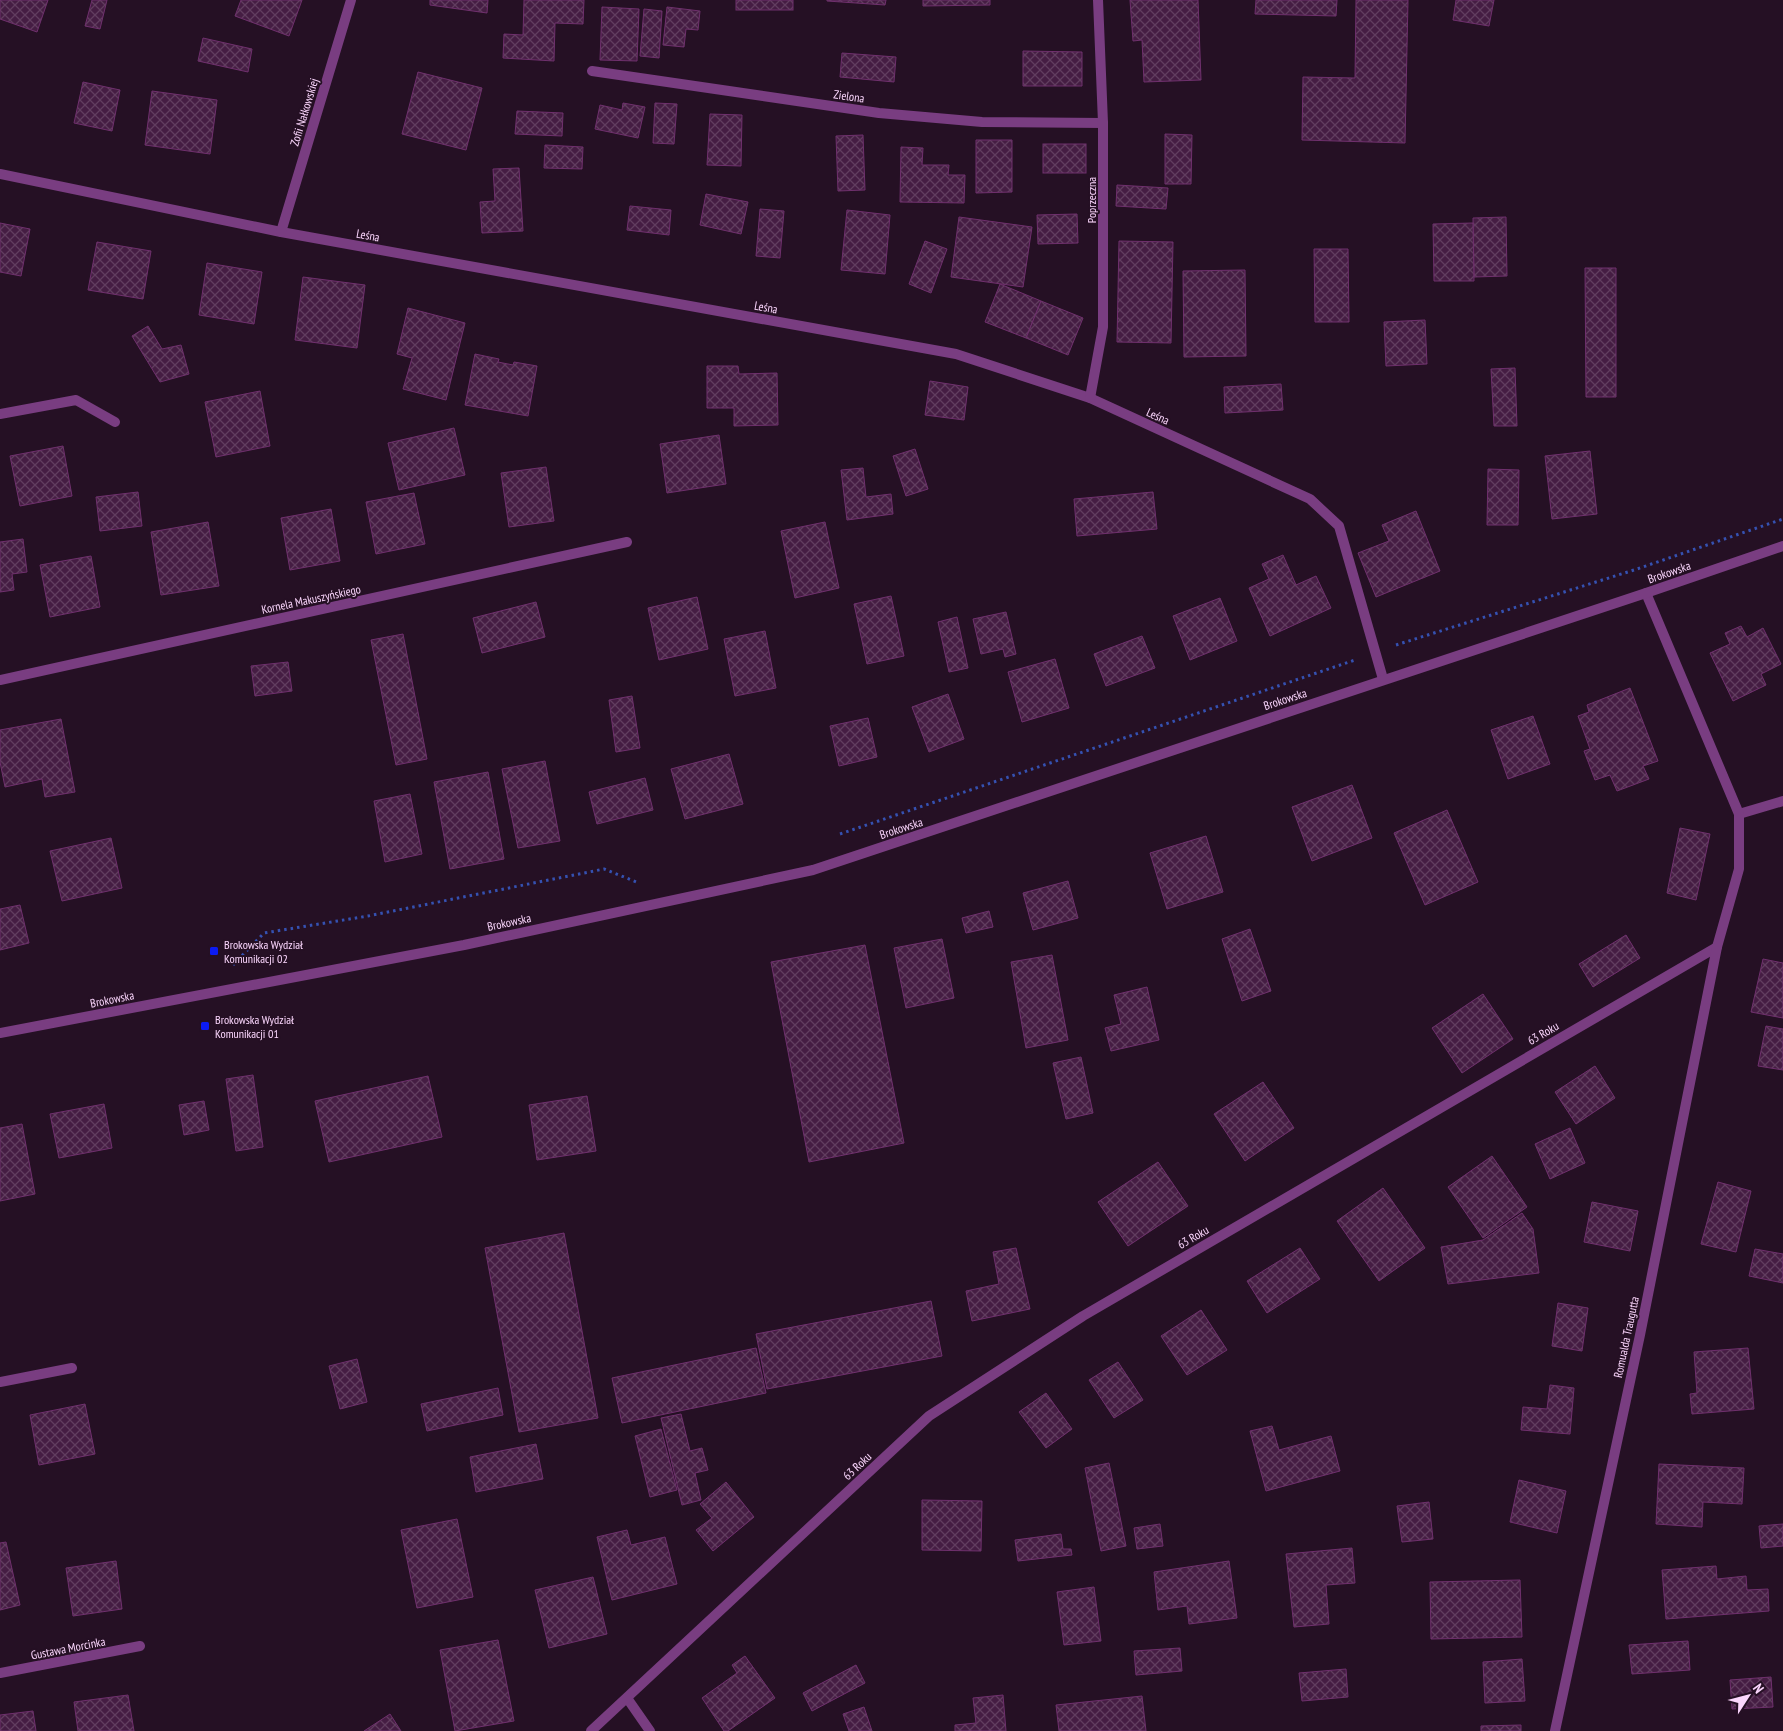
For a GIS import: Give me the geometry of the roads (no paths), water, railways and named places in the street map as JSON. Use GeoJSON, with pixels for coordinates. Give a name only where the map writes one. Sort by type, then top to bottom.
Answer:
{"type":"FeatureCollection","features":[{"type":"Feature","properties":{"kind":"street","name":"Zofii Nałkowskiej"},"geometry":{"type":"LineString","coordinates":[[281,232],[350,0]]}},
{"type":"Feature","properties":{"kind":"street","name":"Poprzeczna"},"geometry":{"type":"LineString","coordinates":[[1090,398],[1103,327],[1103,123],[1098,0]]}},
{"type":"Feature","properties":{"kind":"street","name":"Zielona"},"geometry":{"type":"LineString","coordinates":[[592,71],[879,113],[982,122],[1103,123]]}},
{"type":"Feature","properties":{"kind":"street","name":"Leśna"},"geometry":{"type":"LineString","coordinates":[[0,174],[281,232],[956,354],[1090,398],[1310,499],[1334,521],[1339,526],[1383,679]]}},
{"type":"Feature","properties":{"kind":"street"},"geometry":{"type":"LineString","coordinates":[[0,414],[76,400],[115,422]]}},
{"type":"Feature","properties":{"kind":"street","name":"Kornela Makuszyńskiego"},"geometry":{"type":"LineString","coordinates":[[0,680],[627,542]]}},
{"type":"Feature","properties":{"kind":"street","name":"Brokowska"},"geometry":{"type":"LineString","coordinates":[[0,1033],[464,945],[813,870],[1783,546]]}},
{"type":"Feature","properties":{"kind":"street"},"geometry":{"type":"LineString","coordinates":[[1646,593],[1739,814],[1739,870],[1716,947]]}},
{"type":"Feature","properties":{"kind":"street"},"geometry":{"type":"LineString","coordinates":[[1739,814],[1783,801]]}},
{"type":"Feature","properties":{"kind":"street","name":"63 Roku"},"geometry":{"type":"LineString","coordinates":[[591,1731],[929,1416],[1083,1316],[1716,947]]}},
{"type":"Feature","properties":{"kind":"street","name":"Romualda Traugutta"},"geometry":{"type":"LineString","coordinates":[[1555,1731],[1640,1335],[1716,947]]}},
{"type":"Feature","properties":{"kind":"street"},"geometry":{"type":"LineString","coordinates":[[0,1382],[72,1368]]}},
{"type":"Feature","properties":{"kind":"street","name":"Gustawa Morcinka"},"geometry":{"type":"LineString","coordinates":[[0,1674],[140,1646]]}},
{"type":"Feature","properties":{"kind":"street"},"geometry":{"type":"LineString","coordinates":[[626,1698],[650,1731]]}},
{"type":"Feature","properties":{"kind":"place","name":"Brokowska Wydział Komunikacji 02"},"geometry":{"type":"Point","coordinates":[214,951]}},
{"type":"Feature","properties":{"kind":"place","name":"Brokowska Wydział Komunikacji 01"},"geometry":{"type":"Point","coordinates":[205,1026]}}]}
